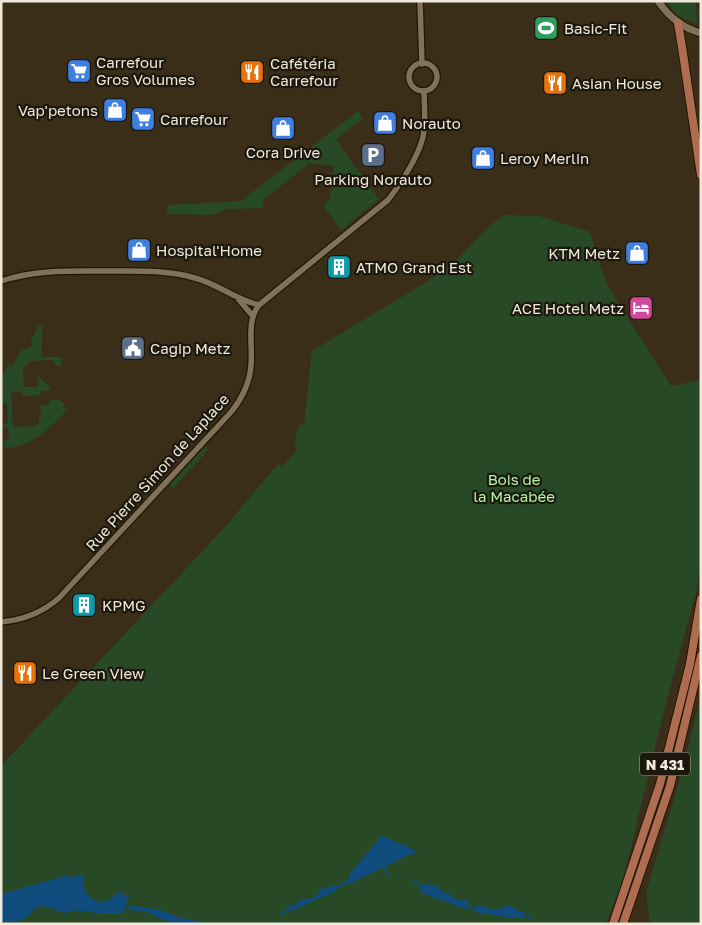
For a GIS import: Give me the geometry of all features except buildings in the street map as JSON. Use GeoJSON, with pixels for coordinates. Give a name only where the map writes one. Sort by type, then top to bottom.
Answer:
{"type":"FeatureCollection","features":[{"type":"Feature","properties":{"kind":"highway"},"geometry":{"type":"LineString","coordinates":[[678,23],[701,175]]}},
{"type":"Feature","properties":{"kind":"highway","name":"N 431"},"geometry":{"type":"LineString","coordinates":[[613,924],[660,784],[690,664],[701,599]]}},
{"type":"Feature","properties":{"kind":"highway","name":"N 431"},"geometry":{"type":"LineString","coordinates":[[623,924],[670,786],[701,656]]}},
{"type":"Feature","properties":{"kind":"main road"},"geometry":{"type":"LineString","coordinates":[[658,1],[678,23],[688,29],[701,33]]}},
{"type":"Feature","properties":{"kind":"street"},"geometry":{"type":"LineString","coordinates":[[419,1],[422,64]]}},
{"type":"Feature","properties":{"kind":"street"},"geometry":{"type":"LineString","coordinates":[[422,64],[434,68],[437,76],[433,87],[424,91],[414,88],[409,79],[412,68],[422,64]]}},
{"type":"Feature","properties":{"kind":"street"},"geometry":{"type":"LineString","coordinates":[[234,295],[252,315],[259,305],[388,200],[421,144],[424,131],[424,91]]}},
{"type":"Feature","properties":{"kind":"street"},"geometry":{"type":"LineString","coordinates":[[1,281],[49,271],[162,272],[181,274],[203,280],[259,305]]}},
{"type":"Feature","properties":{"kind":"street","name":"Rue Pierre Simon de Laplace"},"geometry":{"type":"LineString","coordinates":[[1,622],[14,621],[33,615],[59,598],[232,411],[246,388],[250,372],[252,315]]}},
{"type":"Feature","properties":{"kind":"green space"},"geometry":{"type":"Polygon","coordinates":[[[666,1],[696,1],[697,24],[678,16],[666,1]]]}},
{"type":"Feature","properties":{"kind":"green space"},"geometry":{"type":"Polygon","coordinates":[[[358,111],[363,118],[336,140],[379,199],[341,230],[323,206],[330,198],[334,166],[310,163],[264,199],[263,208],[226,209],[212,215],[166,214],[168,205],[241,201],[358,111]]]}},
{"type":"Feature","properties":{"kind":"green space","name":"Bois de la Macabée"},"geometry":{"type":"Polygon","coordinates":[[[503,215],[539,216],[590,232],[607,285],[671,386],[701,380],[701,560],[696,592],[662,718],[624,877],[606,924],[1,924],[1,766],[223,529],[278,464],[282,466],[295,453],[296,433],[299,425],[304,424],[312,351],[425,283],[454,263],[480,235],[503,215]]]}},
{"type":"Feature","properties":{"kind":"green space"},"geometry":{"type":"Polygon","coordinates":[[[38,325],[43,327],[41,357],[61,357],[61,366],[55,366],[54,360],[29,361],[27,366],[23,367],[24,387],[37,387],[38,376],[50,387],[50,395],[49,390],[41,391],[41,395],[21,396],[21,391],[11,392],[12,406],[17,406],[12,407],[13,427],[36,426],[39,423],[39,417],[41,417],[40,405],[49,405],[50,400],[59,400],[65,404],[63,407],[65,409],[68,406],[68,409],[40,435],[24,444],[5,449],[4,440],[9,439],[8,428],[4,428],[3,424],[8,423],[7,403],[2,403],[1,399],[1,372],[4,373],[9,364],[13,365],[22,348],[31,347],[31,339],[38,325]]]}},
{"type":"Feature","properties":{"kind":"green space"},"geometry":{"type":"Polygon","coordinates":[[[205,446],[210,450],[173,488],[170,484],[205,446]]]}},
{"type":"Feature","properties":{"kind":"green space"},"geometry":{"type":"Polygon","coordinates":[[[701,696],[701,924],[650,924],[646,893],[679,782],[701,696]]]}},
{"type":"Feature","properties":{"kind":"water"},"geometry":{"type":"Polygon","coordinates":[[[382,836],[417,851],[345,886],[351,872],[382,836]]]}},
{"type":"Feature","properties":{"kind":"water"},"geometry":{"type":"Polygon","coordinates":[[[84,874],[85,890],[93,900],[106,901],[118,892],[129,896],[122,914],[101,914],[81,911],[66,913],[42,906],[36,908],[26,918],[11,922],[1,921],[1,894],[69,875],[70,878],[84,874]]]}},
{"type":"Feature","properties":{"kind":"water"},"geometry":{"type":"Polygon","coordinates":[[[424,883],[439,887],[443,892],[450,894],[455,899],[467,900],[469,902],[466,909],[422,893],[420,891],[424,883]]]}},
{"type":"Feature","properties":{"kind":"water"},"geometry":{"type":"Polygon","coordinates":[[[334,885],[338,886],[336,891],[291,911],[288,906],[291,904],[295,906],[305,898],[307,900],[317,896],[321,888],[324,889],[334,885]]]}},
{"type":"Feature","properties":{"kind":"water"},"geometry":{"type":"Polygon","coordinates":[[[131,905],[165,911],[176,917],[203,922],[203,924],[179,924],[161,919],[147,912],[130,910],[131,905]]]}},
{"type":"Feature","properties":{"kind":"water"},"geometry":{"type":"Polygon","coordinates":[[[476,905],[495,909],[510,906],[519,912],[525,912],[523,918],[513,918],[475,912],[476,905]]]}},
{"type":"Feature","properties":{"kind":"waterway"},"geometry":{"type":"LineString","coordinates":[[383,866],[388,874]]}},
{"type":"Feature","properties":{"kind":"waterway"},"geometry":{"type":"LineString","coordinates":[[414,881],[422,887]]}},
{"type":"Feature","properties":{"kind":"waterway"},"geometry":{"type":"LineString","coordinates":[[338,886],[347,882]]}},
{"type":"Feature","properties":{"kind":"waterway"},"geometry":{"type":"LineString","coordinates":[[466,905],[472,909],[478,909]]}},
{"type":"Feature","properties":{"kind":"waterway"},"geometry":{"type":"LineString","coordinates":[[122,907],[133,908]]}},
{"type":"Feature","properties":{"kind":"waterway"},"geometry":{"type":"LineString","coordinates":[[281,913],[291,909]]}},
{"type":"Feature","properties":{"kind":"waterway"},"geometry":{"type":"LineString","coordinates":[[522,915],[532,918]]}},
{"type":"Feature","properties":{"kind":"place","name":"Basic-Fit"},"geometry":{"type":"Point","coordinates":[546,28]}},
{"type":"Feature","properties":{"kind":"place","name":"Carrefour Gros Volumes"},"geometry":{"type":"Point","coordinates":[79,71]}},
{"type":"Feature","properties":{"kind":"place","name":"Cafétéria Carrefour"},"geometry":{"type":"Point","coordinates":[252,72]}},
{"type":"Feature","properties":{"kind":"place","name":"Asian House"},"geometry":{"type":"Point","coordinates":[555,83]}},
{"type":"Feature","properties":{"kind":"place","name":"Vap'petons"},"geometry":{"type":"Point","coordinates":[115,110]}},
{"type":"Feature","properties":{"kind":"place","name":"Carrefour"},"geometry":{"type":"Point","coordinates":[143,119]}},
{"type":"Feature","properties":{"kind":"place","name":"Norauto"},"geometry":{"type":"Point","coordinates":[385,123]}},
{"type":"Feature","properties":{"kind":"place","name":"Cora Drive"},"geometry":{"type":"Point","coordinates":[283,128]}},
{"type":"Feature","properties":{"kind":"place","name":"Parking Norauto"},"geometry":{"type":"Point","coordinates":[373,155]}},
{"type":"Feature","properties":{"kind":"place","name":"Leroy Merlin"},"geometry":{"type":"Point","coordinates":[483,158]}},
{"type":"Feature","properties":{"kind":"place","name":"Hospital'Home"},"geometry":{"type":"Point","coordinates":[139,250]}},
{"type":"Feature","properties":{"kind":"place","name":"KTM Metz"},"geometry":{"type":"Point","coordinates":[637,253]}},
{"type":"Feature","properties":{"kind":"place","name":"ATMO Grand Est"},"geometry":{"type":"Point","coordinates":[339,267]}},
{"type":"Feature","properties":{"kind":"place","name":"ACE Hotel Metz"},"geometry":{"type":"Point","coordinates":[641,308]}},
{"type":"Feature","properties":{"kind":"place","name":"Cagip Metz"},"geometry":{"type":"Point","coordinates":[133,348]}},
{"type":"Feature","properties":{"kind":"place","name":"KPMG"},"geometry":{"type":"Point","coordinates":[84,605]}},
{"type":"Feature","properties":{"kind":"place","name":"Le Green View"},"geometry":{"type":"Point","coordinates":[25,673]}}]}
